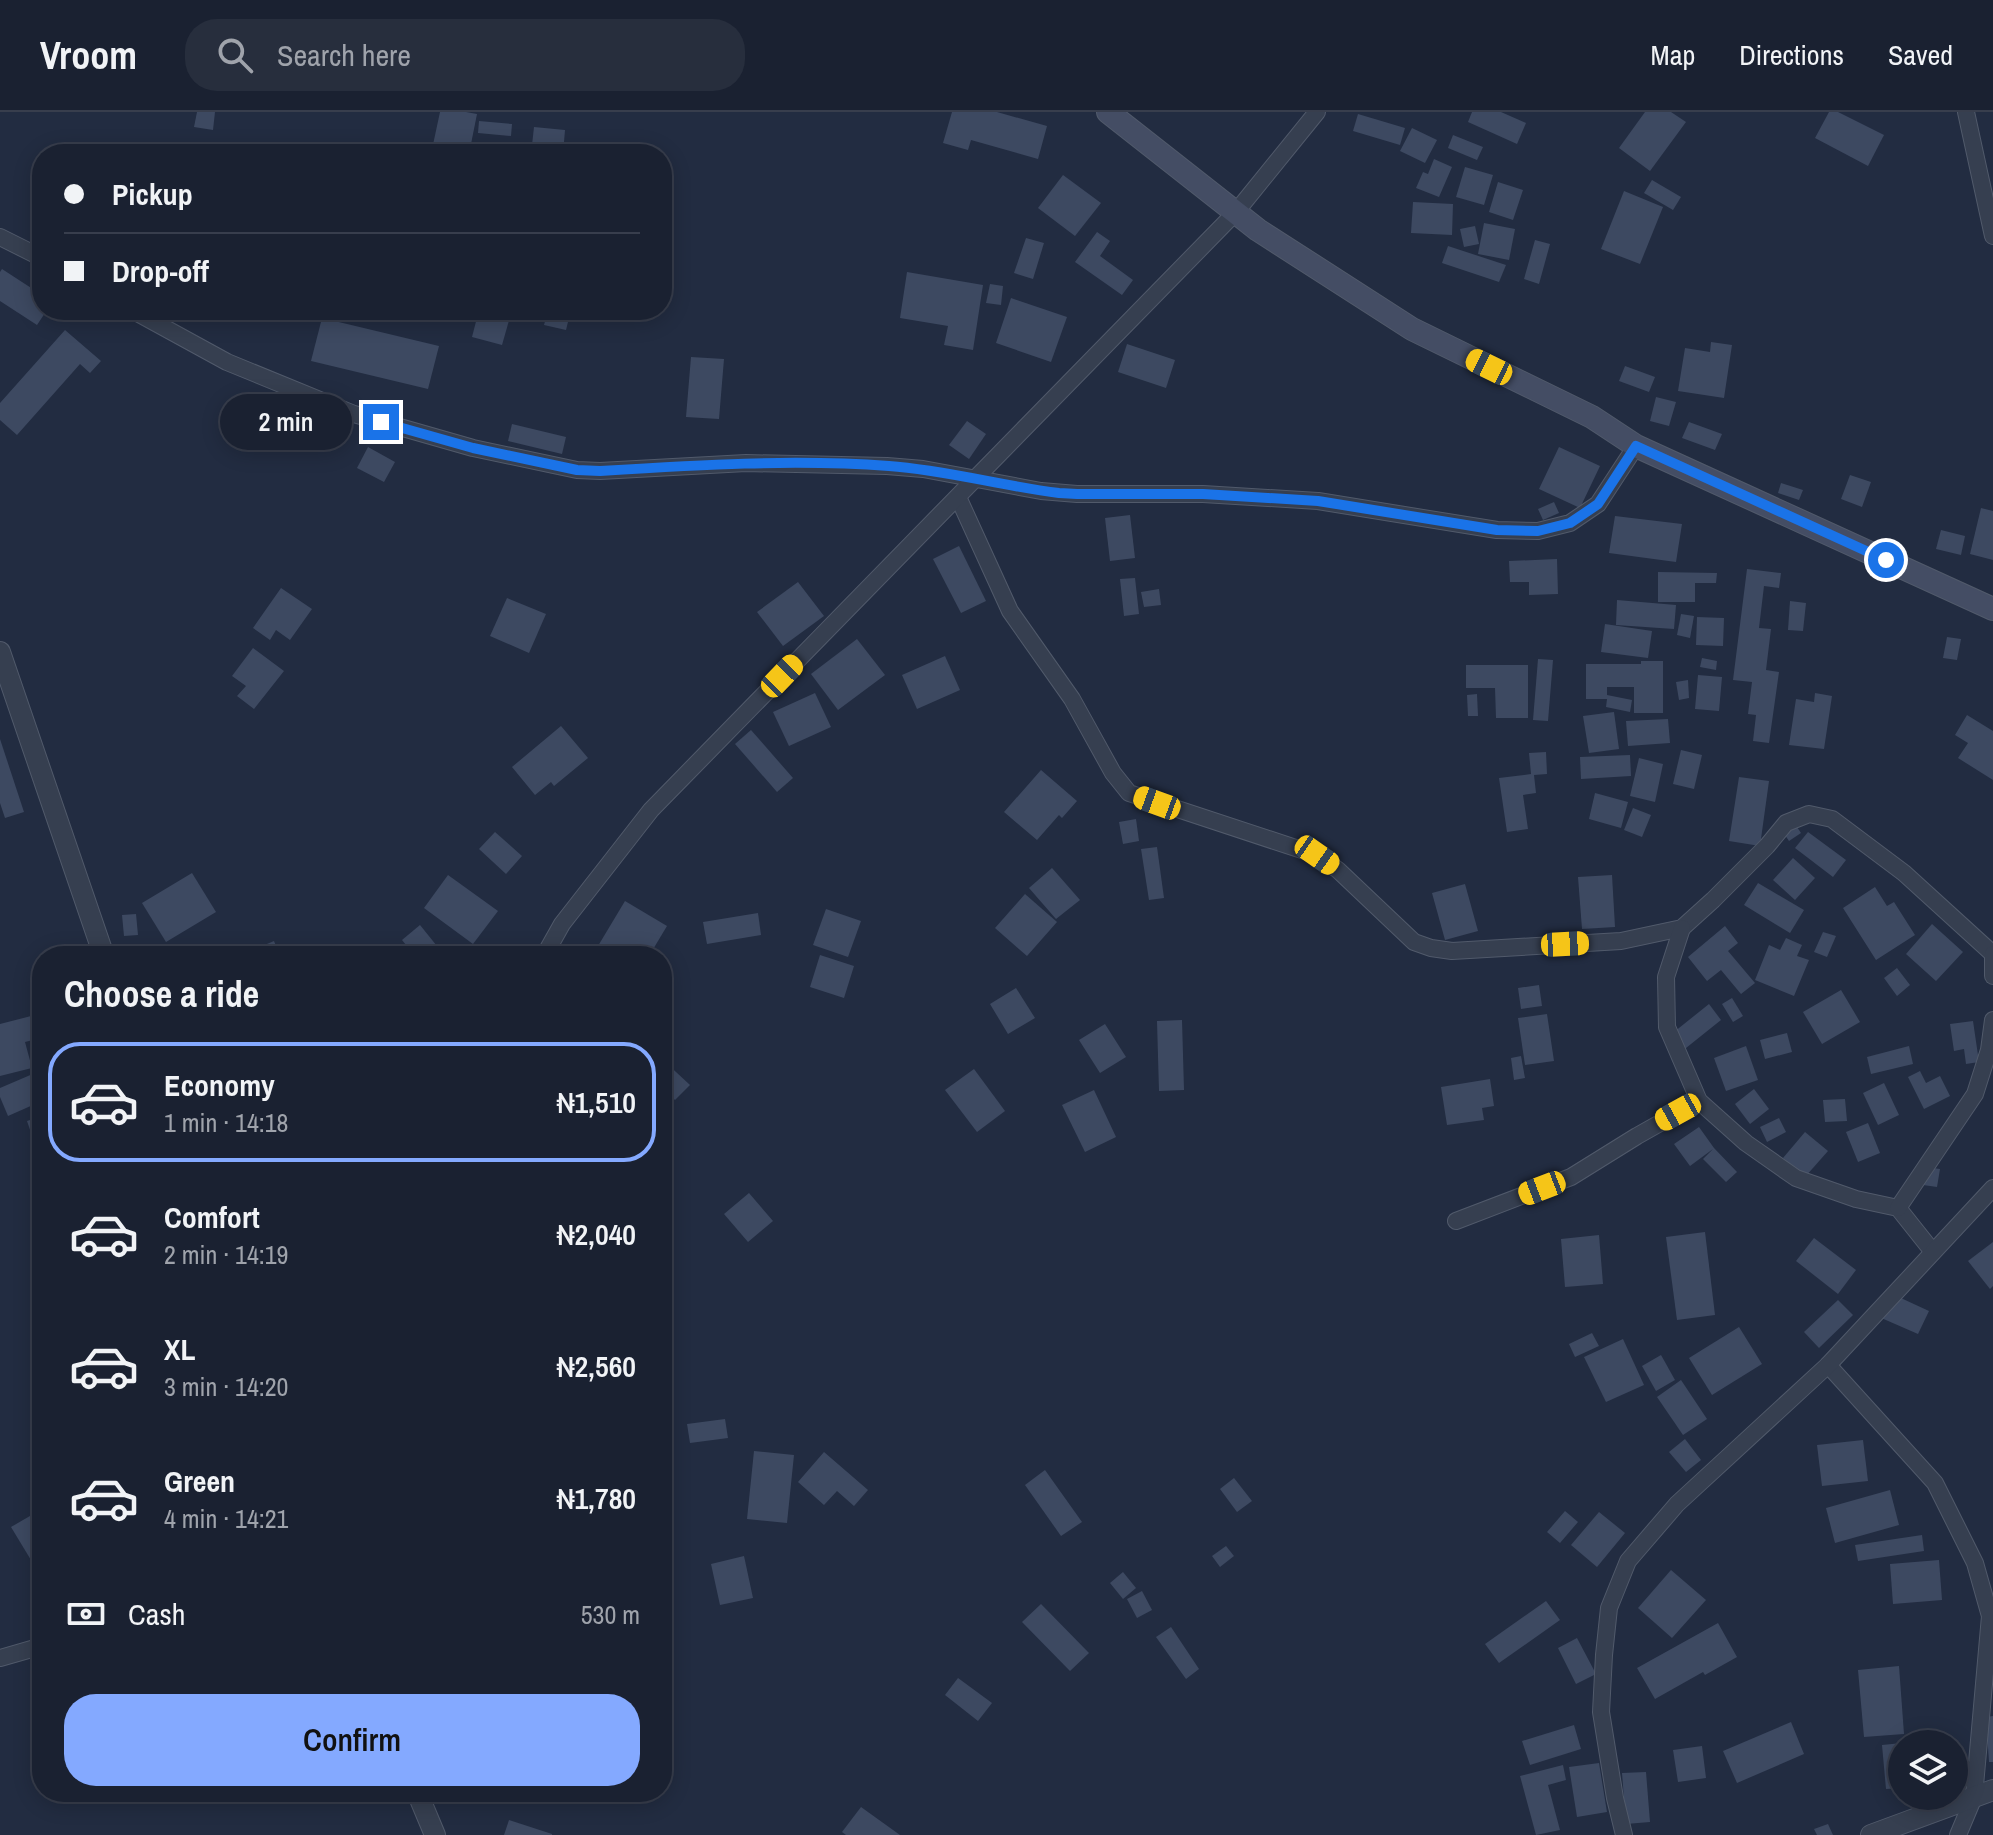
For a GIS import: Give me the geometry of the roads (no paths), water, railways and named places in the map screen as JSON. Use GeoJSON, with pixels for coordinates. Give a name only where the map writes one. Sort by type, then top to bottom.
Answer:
{"type":"FeatureCollection","features":[{"type":"Feature","properties":{"kind":"main road"},"geometry":{"type":"LineString","coordinates":[[1108,112],[1258,230],[1412,329],[1592,417],[1636,446],[1993,609]]}},
{"type":"Feature","properties":{"kind":"street"},"geometry":{"type":"LineString","coordinates":[[550,946],[562,924],[651,810],[1236,212],[1317,112]]}},
{"type":"Feature","properties":{"kind":"street"},"geometry":{"type":"LineString","coordinates":[[1966,112],[1993,236]]}},
{"type":"Feature","properties":{"kind":"street"},"geometry":{"type":"LineString","coordinates":[[0,237],[32,253]]}},
{"type":"Feature","properties":{"kind":"street"},"geometry":{"type":"LineString","coordinates":[[150,320],[227,362],[354,414],[473,448],[577,470],[746,463],[923,469],[1041,491],[1203,494],[1318,501],[1497,530],[1538,531],[1570,523],[1598,504],[1636,446]]}},
{"type":"Feature","properties":{"kind":"street"},"geometry":{"type":"LineString","coordinates":[[958,497],[1010,611],[1072,699],[1113,773],[1129,793],[1317,855],[1338,870],[1414,942],[1431,948],[1452,951],[1621,941],[1682,928]]}},
{"type":"Feature","properties":{"kind":"street"},"geometry":{"type":"LineString","coordinates":[[0,652],[101,946]]}},
{"type":"Feature","properties":{"kind":"street"},"geometry":{"type":"LineString","coordinates":[[1933,1252],[1898,1208],[1856,1199],[1796,1178],[1746,1143],[1699,1101],[1667,1027],[1666,977],[1682,928],[1767,846],[1786,823],[1809,814],[1832,819],[1892,864],[1993,954],[1993,976]]}},
{"type":"Feature","properties":{"kind":"street"},"geometry":{"type":"LineString","coordinates":[[1898,1208],[1975,1094],[1989,1050],[1993,1020]]}},
{"type":"Feature","properties":{"kind":"street"},"geometry":{"type":"LineString","coordinates":[[1456,1221],[1571,1177],[1699,1101]]}},
{"type":"Feature","properties":{"kind":"street"},"geometry":{"type":"LineString","coordinates":[[1624,1835],[1601,1712],[1609,1608],[1628,1561],[1677,1504],[1828,1365],[1993,1188]]}},
{"type":"Feature","properties":{"kind":"street"},"geometry":{"type":"LineString","coordinates":[[1828,1365],[1935,1483],[1975,1563],[1990,1616],[1984,1793],[1958,1835]]}},
{"type":"Feature","properties":{"kind":"street"},"geometry":{"type":"LineString","coordinates":[[0,1658],[32,1649]]}},
{"type":"Feature","properties":{"kind":"street"},"geometry":{"type":"LineString","coordinates":[[1871,1835],[1984,1793]]}},
{"type":"Feature","properties":{"kind":"street"},"geometry":{"type":"LineString","coordinates":[[421,1802],[435,1835]]}}]}
